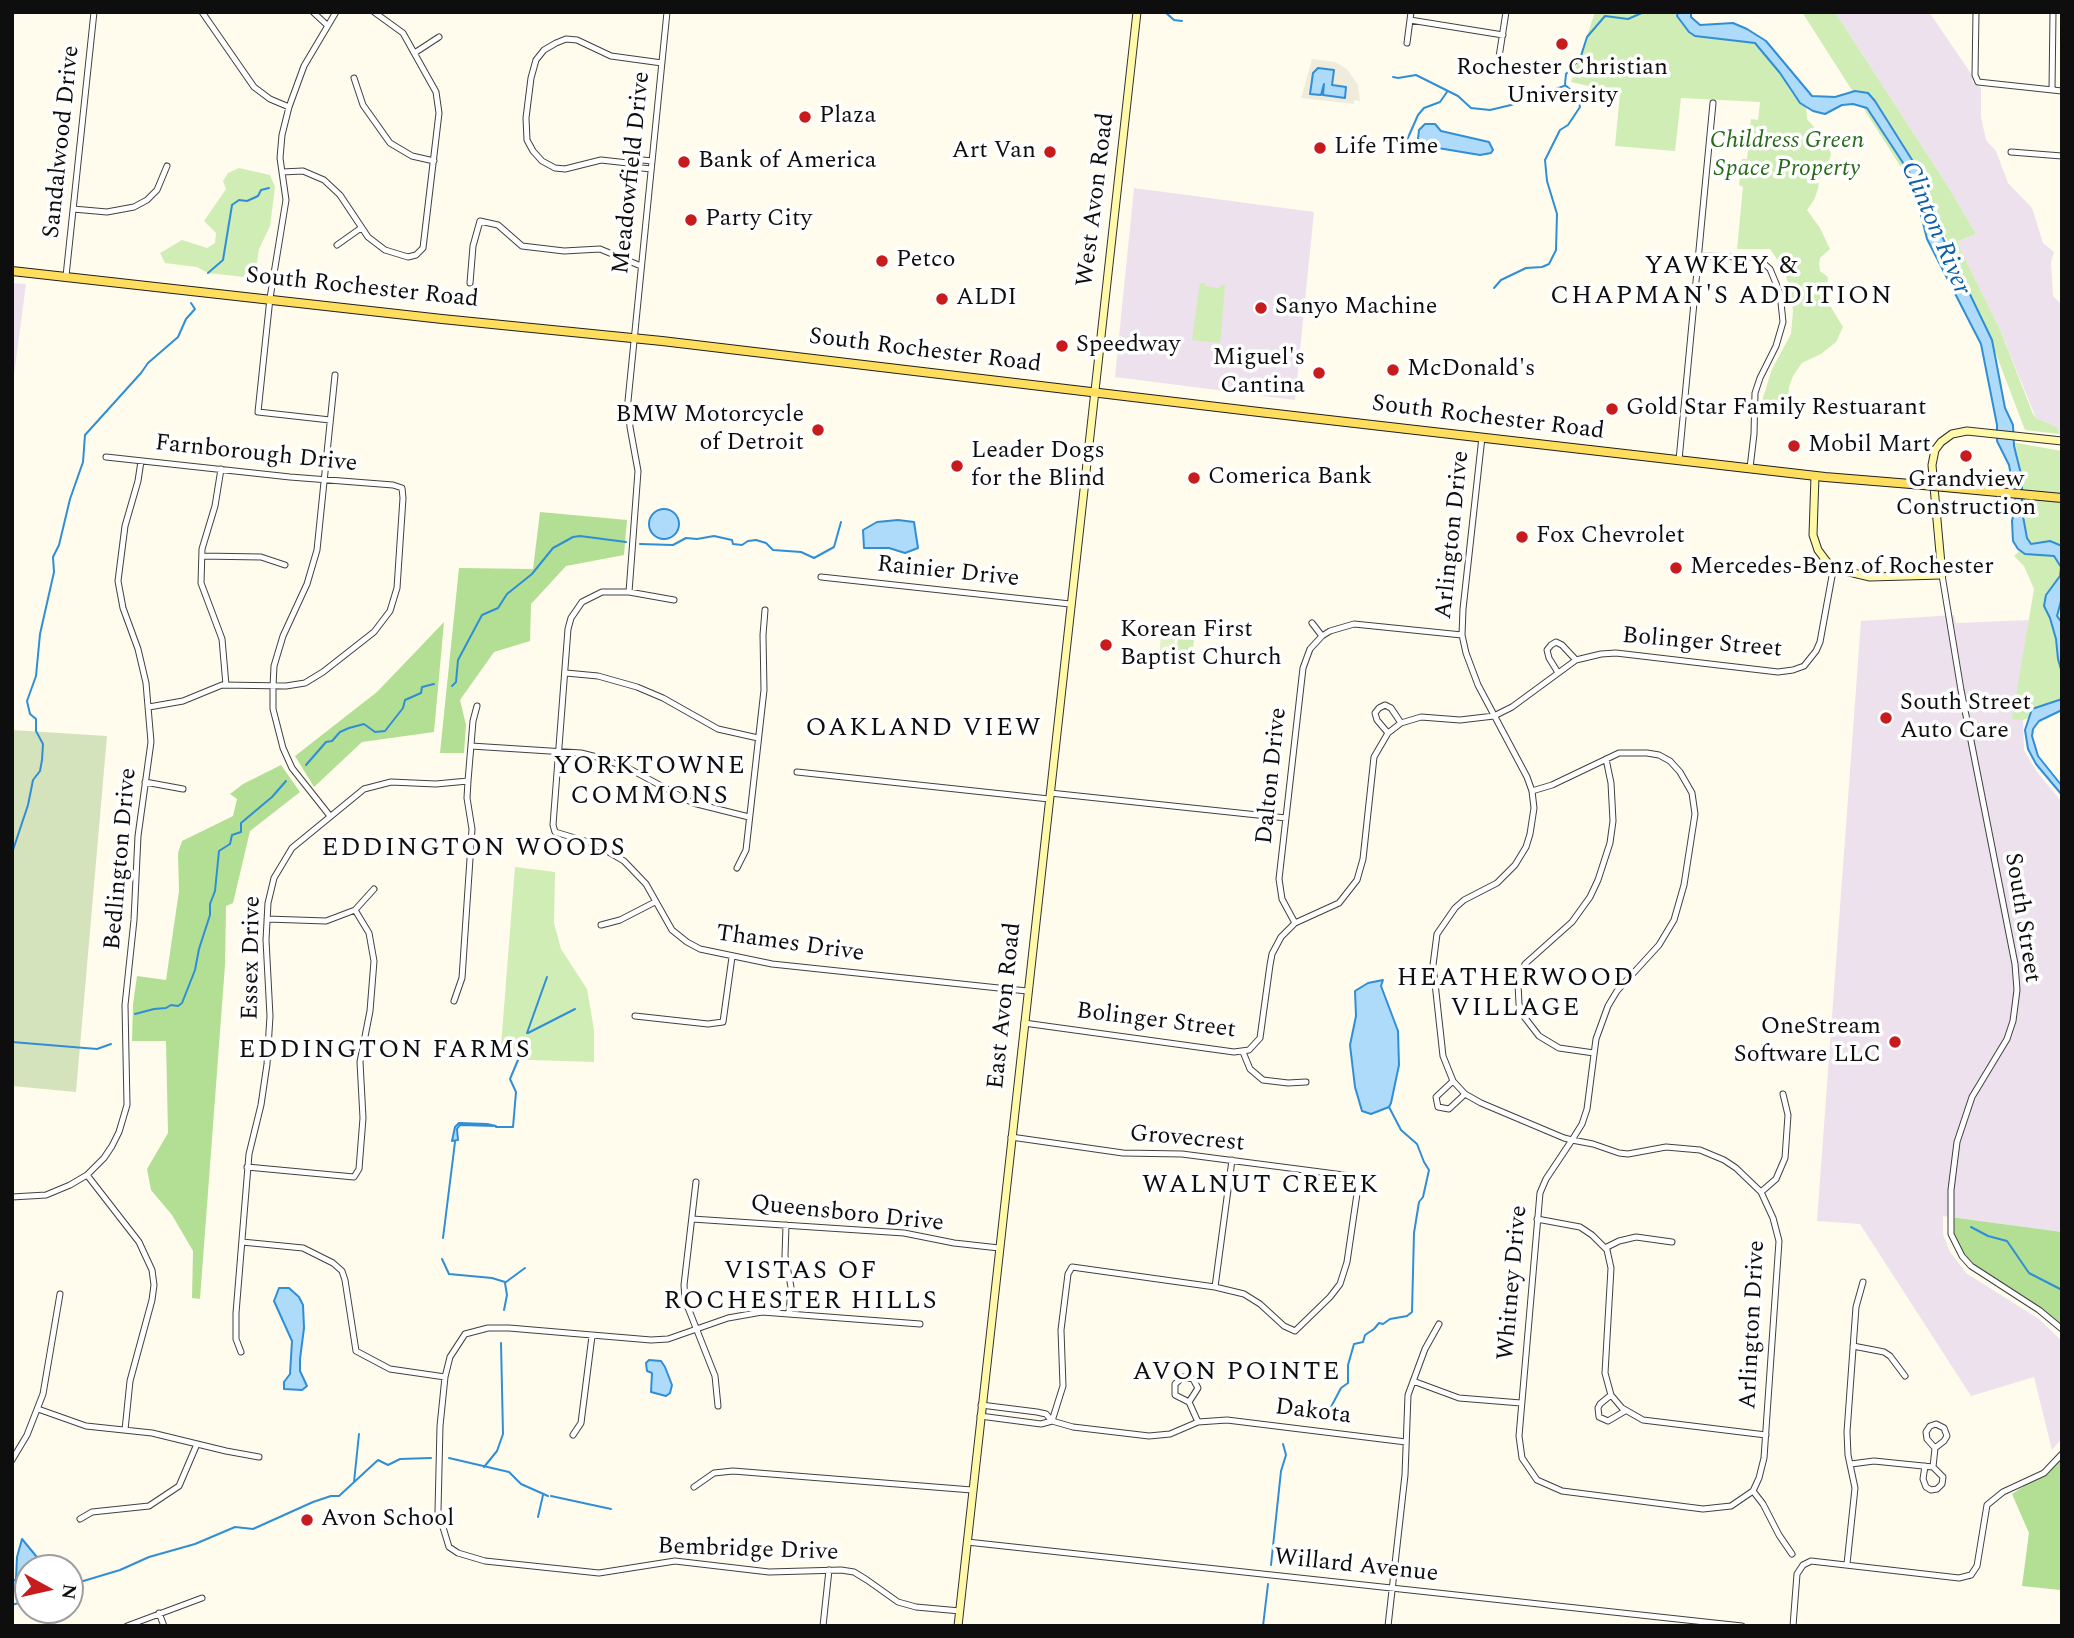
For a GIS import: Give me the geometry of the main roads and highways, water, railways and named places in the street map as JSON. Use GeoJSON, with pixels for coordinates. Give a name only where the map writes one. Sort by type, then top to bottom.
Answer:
{"type":"FeatureCollection","features":[{"type":"Feature","properties":{"kind":"main road","name":"West Avon Road"},"geometry":{"type":"LineString","coordinates":[[1095,392],[1137,12]]}},
{"type":"Feature","properties":{"kind":"main road","name":"South Rochester Road"},"geometry":{"type":"LineString","coordinates":[[12,271],[634,338],[1815,476],[2062,498]]}},
{"type":"Feature","properties":{"kind":"main road","name":"East Avon Road"},"geometry":{"type":"LineString","coordinates":[[958,1626],[1095,392]]}},
{"type":"Feature","properties":{"kind":"main road"},"geometry":{"type":"LineString","coordinates":[[1815,476],[1812,535],[1820,554],[1836,568],[1870,577],[1942,575],[1933,474],[1933,455],[1941,442],[1956,432],[2062,441]]}},
{"type":"Feature","properties":{"kind":"water","name":"Clinton River"},"geometry":{"type":"Polygon","coordinates":[[[1678,12],[1691,12],[1691,17],[1700,25],[1733,23],[1747,29],[1766,41],[1812,96],[1835,97],[1855,91],[1868,93],[1919,171],[1937,226],[1992,340],[2005,408],[2013,425],[2014,446],[2022,478],[2022,511],[2027,538],[2031,544],[2050,541],[2062,546],[2062,597],[2057,616],[2062,623],[2062,673],[2056,639],[2044,606],[2046,595],[2060,576],[2061,567],[2054,556],[2025,554],[2013,541],[2012,521],[2016,503],[2009,465],[1997,441],[1997,425],[1981,344],[1927,239],[1911,175],[1867,108],[1853,104],[1842,105],[1825,114],[1813,111],[1800,103],[1755,43],[1695,36],[1677,16],[1678,12]]]}},
{"type":"Feature","properties":{"kind":"water"},"geometry":{"type":"Polygon","coordinates":[[[1318,68],[1334,70],[1332,85],[1346,87],[1345,98],[1323,95],[1324,84],[1321,95],[1310,94],[1313,73],[1318,68]]]}},
{"type":"Feature","properties":{"kind":"water"},"geometry":{"type":"Polygon","coordinates":[[[1425,124],[1435,124],[1441,131],[1489,142],[1493,150],[1480,155],[1420,145],[1419,130],[1425,124]]]}},
{"type":"Feature","properties":{"kind":"water"},"geometry":{"type":"Polygon","coordinates":[[[664,509],[670,510],[678,518],[678,530],[670,538],[664,539],[658,538],[650,530],[649,524],[650,518],[658,510],[664,509]]]}},
{"type":"Feature","properties":{"kind":"water"},"geometry":{"type":"Polygon","coordinates":[[[877,522],[914,522],[918,548],[905,553],[889,548],[864,548],[863,530],[877,522]]]}},
{"type":"Feature","properties":{"kind":"water"},"geometry":{"type":"Polygon","coordinates":[[[2062,699],[2062,710],[2039,721],[2032,736],[2038,756],[2062,786],[2062,795],[2036,764],[2028,749],[2025,730],[2032,709],[2062,699]]]}},
{"type":"Feature","properties":{"kind":"water"},"geometry":{"type":"Polygon","coordinates":[[[1383,980],[1381,986],[1398,1031],[1399,1065],[1389,1107],[1371,1114],[1362,1111],[1355,1087],[1350,1045],[1356,1016],[1355,991],[1368,983],[1383,980]]]}},
{"type":"Feature","properties":{"kind":"water"},"geometry":{"type":"Polygon","coordinates":[[[459,1123],[496,1126],[460,1125],[457,1129],[458,1140],[452,1141],[455,1127],[459,1123]]]}},
{"type":"Feature","properties":{"kind":"water"},"geometry":{"type":"Polygon","coordinates":[[[279,1288],[289,1288],[303,1305],[300,1371],[307,1386],[302,1390],[284,1389],[284,1382],[290,1374],[292,1341],[274,1301],[279,1288]]]}},
{"type":"Feature","properties":{"kind":"water"},"geometry":{"type":"Polygon","coordinates":[[[649,1360],[661,1361],[665,1367],[672,1385],[666,1396],[651,1392],[652,1373],[647,1371],[646,1363],[649,1360]]]}},
{"type":"Feature","properties":{"kind":"water"},"geometry":{"type":"Polygon","coordinates":[[[22,1539],[34,1554],[18,1554],[22,1539]]]}},
{"type":"Feature","properties":{"kind":"waterway"},"geometry":{"type":"LineString","coordinates":[[1165,12],[1174,20],[1182,21]]}},
{"type":"Feature","properties":{"kind":"waterway"},"geometry":{"type":"LineString","coordinates":[[1565,84],[1566,74],[1580,59],[1587,37],[1605,16],[1628,19],[1644,12]]}},
{"type":"Feature","properties":{"kind":"waterway"},"geometry":{"type":"LineString","coordinates":[[1393,77],[1416,75],[1458,96],[1471,108],[1490,110],[1564,86]]}},
{"type":"Feature","properties":{"kind":"waterway"},"geometry":{"type":"LineString","coordinates":[[1494,288],[1501,280],[1526,268],[1549,264],[1556,250],[1557,214],[1547,181],[1545,160],[1560,130],[1568,125],[1580,107],[1577,95],[1565,85]]}},
{"type":"Feature","properties":{"kind":"waterway"},"geometry":{"type":"LineString","coordinates":[[1398,153],[1418,115],[1424,108],[1440,102],[1447,92]]}},
{"type":"Feature","properties":{"kind":"waterway"},"geometry":{"type":"LineString","coordinates":[[208,273],[223,260],[232,205],[239,200],[247,201],[258,196],[261,190],[269,188]]}},
{"type":"Feature","properties":{"kind":"waterway"},"geometry":{"type":"LineString","coordinates":[[12,853],[28,805],[33,780],[40,771],[42,760],[43,744],[36,731],[36,719],[30,714],[27,701],[36,676],[40,634],[54,572],[53,557],[59,545],[70,499],[83,462],[85,435],[148,363],[178,337],[186,319],[195,309],[191,303]]}},
{"type":"Feature","properties":{"kind":"waterway"},"geometry":{"type":"LineString","coordinates":[[640,544],[673,545],[686,538],[714,536],[742,545],[756,540],[766,543],[773,550],[801,552],[814,558],[834,547],[841,522]]}},
{"type":"Feature","properties":{"kind":"waterway"},"geometry":{"type":"LineString","coordinates":[[452,686],[456,682],[458,660],[482,615],[498,608],[507,594],[532,574],[553,548],[580,536],[626,542]]}},
{"type":"Feature","properties":{"kind":"waterway"},"geometry":{"type":"LineString","coordinates":[[306,765],[326,742],[332,741],[340,732],[349,728],[364,724],[375,732],[385,731],[403,708],[405,700],[421,693],[422,687],[434,684]]}},
{"type":"Feature","properties":{"kind":"waterway"},"geometry":{"type":"LineString","coordinates":[[135,1014],[182,1003],[195,970],[210,915],[219,851],[230,844],[232,835],[241,832],[241,823],[272,797],[286,781]]}},
{"type":"Feature","properties":{"kind":"waterway"},"geometry":{"type":"LineString","coordinates":[[527,1033],[547,977]]}},
{"type":"Feature","properties":{"kind":"waterway"},"geometry":{"type":"LineString","coordinates":[[528,1033],[575,1009]]}},
{"type":"Feature","properties":{"kind":"waterway"},"geometry":{"type":"LineString","coordinates":[[12,1042],[97,1049],[111,1044]]}},
{"type":"Feature","properties":{"kind":"waterway"},"geometry":{"type":"LineString","coordinates":[[496,1127],[513,1127],[516,1092],[510,1079],[523,1048]]}},
{"type":"Feature","properties":{"kind":"waterway"},"geometry":{"type":"LineString","coordinates":[[1300,1414],[1303,1412],[1320,1415],[1331,1407],[1341,1388],[1348,1383],[1348,1365],[1354,1344],[1363,1342],[1365,1335],[1379,1323],[1383,1324],[1412,1312],[1414,1233],[1419,1202],[1423,1197],[1429,1170],[1417,1144],[1401,1130],[1389,1107]]}},
{"type":"Feature","properties":{"kind":"waterway"},"geometry":{"type":"LineString","coordinates":[[443,1238],[455,1142]]}},
{"type":"Feature","properties":{"kind":"waterway"},"geometry":{"type":"LineString","coordinates":[[1971,1227],[1988,1236],[2007,1241],[2029,1273],[2062,1290]]}},
{"type":"Feature","properties":{"kind":"waterway"},"geometry":{"type":"LineString","coordinates":[[442,1259],[449,1274],[492,1278],[505,1282]]}},
{"type":"Feature","properties":{"kind":"waterway"},"geometry":{"type":"LineString","coordinates":[[506,1282],[525,1268]]}},
{"type":"Feature","properties":{"kind":"waterway"},"geometry":{"type":"LineString","coordinates":[[504,1310],[507,1295],[505,1283]]}},
{"type":"Feature","properties":{"kind":"waterway"},"geometry":{"type":"LineString","coordinates":[[484,1467],[497,1451],[503,1434],[501,1343]]}},
{"type":"Feature","properties":{"kind":"waterway"},"geometry":{"type":"LineString","coordinates":[[354,1482],[359,1434]]}},
{"type":"Feature","properties":{"kind":"waterway"},"geometry":{"type":"LineString","coordinates":[[1271,1565],[1281,1471],[1286,1455],[1283,1444]]}},
{"type":"Feature","properties":{"kind":"waterway"},"geometry":{"type":"LineString","coordinates":[[84,1581],[120,1570],[149,1557],[195,1544],[235,1527],[253,1529],[313,1502],[339,1496],[378,1460],[388,1465],[400,1459],[431,1458]]}},
{"type":"Feature","properties":{"kind":"waterway"},"geometry":{"type":"LineString","coordinates":[[449,1458],[509,1472],[521,1484],[548,1496]]}},
{"type":"Feature","properties":{"kind":"waterway"},"geometry":{"type":"LineString","coordinates":[[538,1517],[543,1495]]}},
{"type":"Feature","properties":{"kind":"waterway"},"geometry":{"type":"LineString","coordinates":[[551,1496],[611,1509]]}},
{"type":"Feature","properties":{"kind":"waterway"},"geometry":{"type":"LineString","coordinates":[[1263,1626],[1268,1584]]}},
{"type":"Feature","properties":{"kind":"place","name":"Rochester Christian University"},"geometry":{"type":"Point","coordinates":[1562,44]}},
{"type":"Feature","properties":{"kind":"place","name":"Plaza"},"geometry":{"type":"Point","coordinates":[805,117]}},
{"type":"Feature","properties":{"kind":"place","name":"Life Time"},"geometry":{"type":"Point","coordinates":[1320,148]}},
{"type":"Feature","properties":{"kind":"place","name":"Art Van"},"geometry":{"type":"Point","coordinates":[1050,152]}},
{"type":"Feature","properties":{"kind":"place","name":"Bank of America"},"geometry":{"type":"Point","coordinates":[684,162]}},
{"type":"Feature","properties":{"kind":"place","name":"Party City"},"geometry":{"type":"Point","coordinates":[691,220]}},
{"type":"Feature","properties":{"kind":"place","name":"Petco"},"geometry":{"type":"Point","coordinates":[882,261]}},
{"type":"Feature","properties":{"kind":"place","name":"ALDI"},"geometry":{"type":"Point","coordinates":[942,299]}},
{"type":"Feature","properties":{"kind":"place","name":"Sanyo Machine"},"geometry":{"type":"Point","coordinates":[1261,308]}},
{"type":"Feature","properties":{"kind":"place","name":"Speedway"},"geometry":{"type":"Point","coordinates":[1062,346]}},
{"type":"Feature","properties":{"kind":"place","name":"McDonald's"},"geometry":{"type":"Point","coordinates":[1393,370]}},
{"type":"Feature","properties":{"kind":"place","name":"Miguel's Cantina"},"geometry":{"type":"Point","coordinates":[1319,373]}},
{"type":"Feature","properties":{"kind":"place","name":"Gold Star Family Restuarant"},"geometry":{"type":"Point","coordinates":[1612,409]}},
{"type":"Feature","properties":{"kind":"place","name":"BMW Motorcycle of Detroit"},"geometry":{"type":"Point","coordinates":[818,430]}},
{"type":"Feature","properties":{"kind":"place","name":"Mobil Mart"},"geometry":{"type":"Point","coordinates":[1794,446]}},
{"type":"Feature","properties":{"kind":"place","name":"Grandview Construction"},"geometry":{"type":"Point","coordinates":[1966,456]}},
{"type":"Feature","properties":{"kind":"place","name":"Leader Dogs for the Blind"},"geometry":{"type":"Point","coordinates":[957,466]}},
{"type":"Feature","properties":{"kind":"place","name":"Comerica Bank"},"geometry":{"type":"Point","coordinates":[1194,478]}},
{"type":"Feature","properties":{"kind":"place","name":"Fox Chevrolet"},"geometry":{"type":"Point","coordinates":[1522,537]}},
{"type":"Feature","properties":{"kind":"place","name":"Mercedes-Benz of Rochester"},"geometry":{"type":"Point","coordinates":[1676,568]}},
{"type":"Feature","properties":{"kind":"place","name":"Korean First Baptist Church"},"geometry":{"type":"Point","coordinates":[1106,645]}},
{"type":"Feature","properties":{"kind":"place","name":"South Street Auto Care"},"geometry":{"type":"Point","coordinates":[1886,718]}},
{"type":"Feature","properties":{"kind":"place","name":"OneStream Software LLC"},"geometry":{"type":"Point","coordinates":[1895,1042]}},
{"type":"Feature","properties":{"kind":"place","name":"Avon School"},"geometry":{"type":"Point","coordinates":[307,1520]}},
{"type":"Feature","properties":{"kind":"district","name":"YAWKEY & CHAPMAN'S ADDITION"},"geometry":{"type":"Point","coordinates":[1722,283]}},
{"type":"Feature","properties":{"kind":"district","name":"OAKLAND VIEW"},"geometry":{"type":"Point","coordinates":[924,730]}},
{"type":"Feature","properties":{"kind":"district","name":"YORKTOWNE COMMONS"},"geometry":{"type":"Point","coordinates":[650,783]}},
{"type":"Feature","properties":{"kind":"district","name":"EDDINGTON WOODS"},"geometry":{"type":"Point","coordinates":[474,850]}},
{"type":"Feature","properties":{"kind":"district","name":"HEATHERWOOD VILLAGE"},"geometry":{"type":"Point","coordinates":[1516,995]}},
{"type":"Feature","properties":{"kind":"district","name":"EDDINGTON FARMS"},"geometry":{"type":"Point","coordinates":[385,1052]}},
{"type":"Feature","properties":{"kind":"district","name":"WALNUT CREEK"},"geometry":{"type":"Point","coordinates":[1261,1187]}},
{"type":"Feature","properties":{"kind":"district","name":"VISTAS OF ROCHESTER HILLS"},"geometry":{"type":"Point","coordinates":[801,1288]}},
{"type":"Feature","properties":{"kind":"district","name":"AVON POINTE"},"geometry":{"type":"Point","coordinates":[1237,1374]}},
{"type":"Feature","properties":{"kind":"park label","name":"Childress Green Space Property"},"geometry":{"type":"Point","coordinates":[1787,156]}}]}
